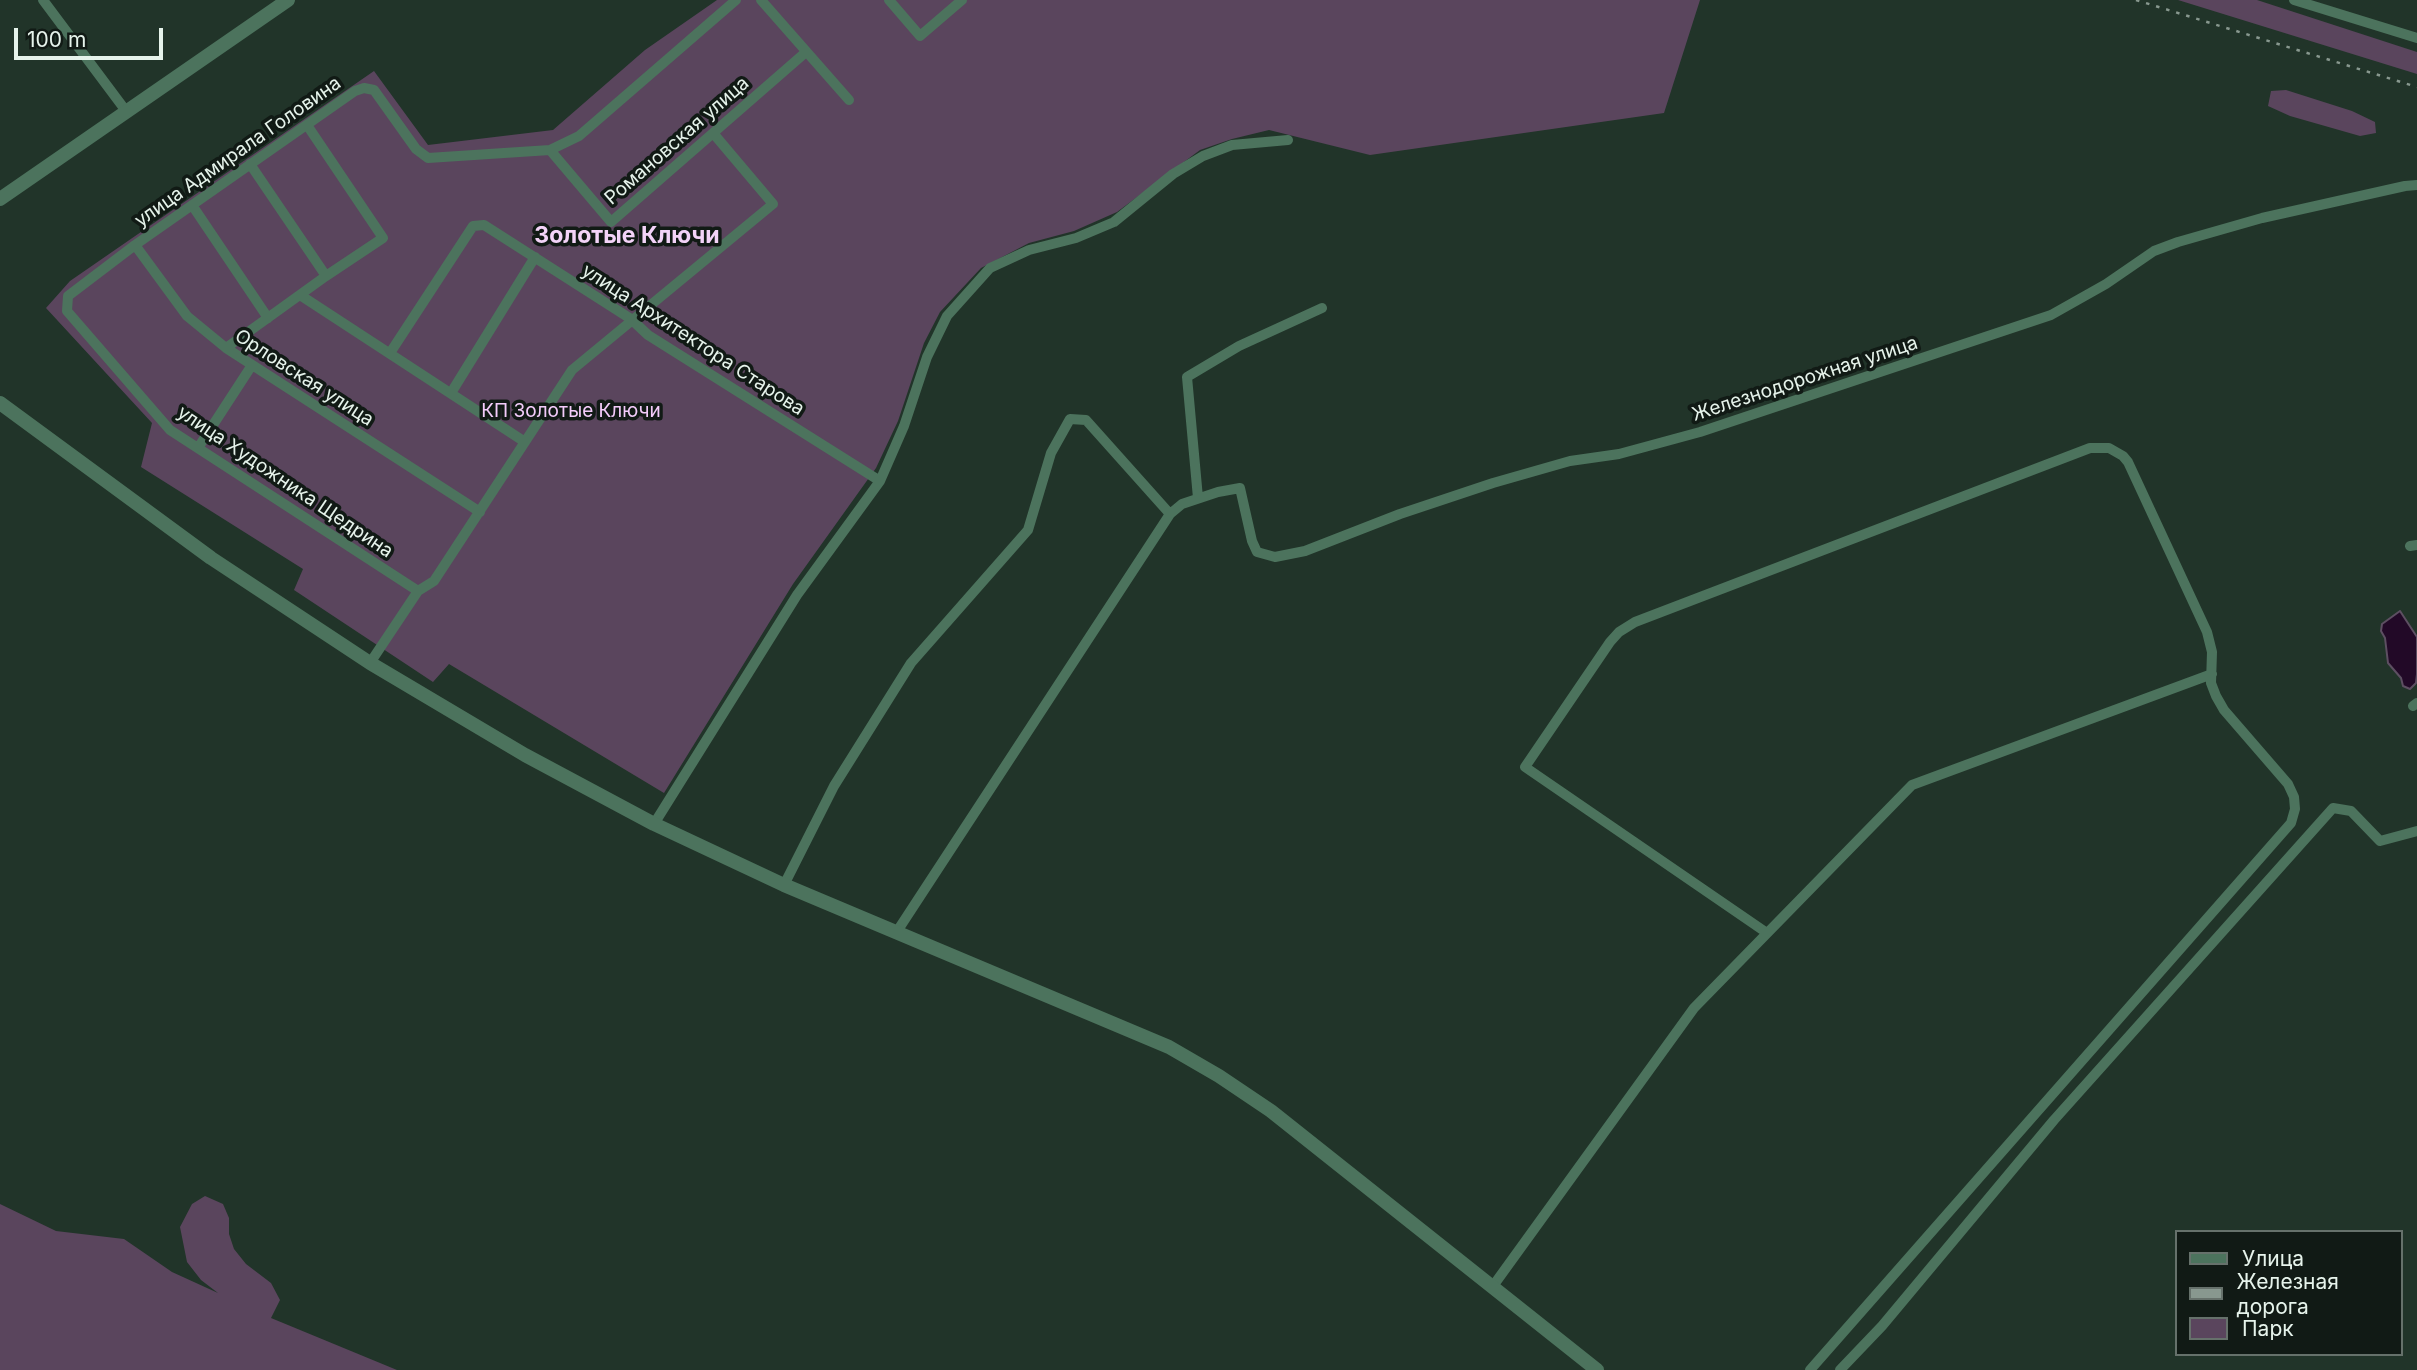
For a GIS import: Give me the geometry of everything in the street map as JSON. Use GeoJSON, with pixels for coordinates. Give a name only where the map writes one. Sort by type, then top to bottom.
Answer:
{"type":"FeatureCollection","features":[{"type":"Feature","properties":{"kind":"street"},"geometry":{"type":"LineString","coordinates":[[43,0],[126,111]]}},
{"type":"Feature","properties":{"kind":"street"},"geometry":{"type":"LineString","coordinates":[[0,199],[288,0]]}},
{"type":"Feature","properties":{"kind":"street","name":"улица Адмирала Головина"},"geometry":{"type":"LineString","coordinates":[[68,296],[135,245],[355,90],[374,90],[416,149],[428,158],[550,150],[579,136],[736,0]]}},
{"type":"Feature","properties":{"kind":"street"},"geometry":{"type":"LineString","coordinates":[[761,0],[849,100]]}},
{"type":"Feature","properties":{"kind":"street"},"geometry":{"type":"LineString","coordinates":[[889,0],[920,36],[962,0]]}},
{"type":"Feature","properties":{"kind":"street"},"geometry":{"type":"LineString","coordinates":[[2294,0],[2417,38]]}},
{"type":"Feature","properties":{"kind":"street","name":"Романовская улица"},"geometry":{"type":"LineString","coordinates":[[550,150],[611,222],[806,52]]}},
{"type":"Feature","properties":{"kind":"street"},"geometry":{"type":"LineString","coordinates":[[226,348],[383,238],[307,125]]}},
{"type":"Feature","properties":{"kind":"street"},"geometry":{"type":"LineString","coordinates":[[370,663],[418,592],[434,581],[572,370],[773,204],[713,133]]}},
{"type":"Feature","properties":{"kind":"street"},"geometry":{"type":"LineString","coordinates":[[654,824],[797,595],[880,481],[905,426],[927,357],[947,316],[990,268],[1029,250],[1076,238],[1114,222],[1173,174],[1203,156],[1232,145],[1288,140]]}},
{"type":"Feature","properties":{"kind":"street"},"geometry":{"type":"LineString","coordinates":[[250,164],[326,276]]}},
{"type":"Feature","properties":{"kind":"street","name":"Железнодорожная улица"},"geometry":{"type":"LineString","coordinates":[[1198,498],[1240,488],[1257,552],[1275,557],[1305,551],[1400,514],[1493,483],[1570,461],[1619,454],[1700,432],[2051,316],[2106,284],[2154,251],[2178,242],[2262,218],[2417,185]]}},
{"type":"Feature","properties":{"kind":"street"},"geometry":{"type":"LineString","coordinates":[[192,205],[268,318]]}},
{"type":"Feature","properties":{"kind":"street","name":"улица Архитектора Старова"},"geometry":{"type":"LineString","coordinates":[[390,353],[473,226],[484,225],[631,319],[648,335],[880,481]]}},
{"type":"Feature","properties":{"kind":"street","name":"Орловская улица"},"geometry":{"type":"LineString","coordinates":[[135,245],[187,316],[226,348],[480,512]]}},
{"type":"Feature","properties":{"kind":"street"},"geometry":{"type":"LineString","coordinates":[[451,393],[535,257]]}},
{"type":"Feature","properties":{"kind":"street"},"geometry":{"type":"LineString","coordinates":[[300,295],[525,442]]}},
{"type":"Feature","properties":{"kind":"street","name":"улица Художника Щедрина"},"geometry":{"type":"LineString","coordinates":[[68,296],[67,311],[170,430],[418,592]]}},
{"type":"Feature","properties":{"kind":"street"},"geometry":{"type":"LineString","coordinates":[[895,933],[1170,514],[1182,504],[1198,498],[1187,377],[1239,346],[1322,308]]}},
{"type":"Feature","properties":{"kind":"street"},"geometry":{"type":"LineString","coordinates":[[198,448],[251,365]]}},
{"type":"Feature","properties":{"kind":"street"},"geometry":{"type":"LineString","coordinates":[[0,403],[211,558],[370,663],[525,755],[654,824],[783,886],[1169,1047],[1219,1076],[1271,1111],[1597,1370]]}},
{"type":"Feature","properties":{"kind":"street"},"geometry":{"type":"LineString","coordinates":[[783,886],[834,786],[911,663],[1028,530],[1051,453],[1070,419],[1086,421],[1170,514]]}},
{"type":"Feature","properties":{"kind":"street"},"geometry":{"type":"LineString","coordinates":[[1767,933],[1525,767],[1610,642],[1619,632],[1635,622],[2090,448],[2109,448],[2128,462],[2207,632],[2212,652],[2211,683],[2224,710],[2288,785],[2294,797],[2295,809],[2291,823],[1810,1370]]}},
{"type":"Feature","properties":{"kind":"street"},"geometry":{"type":"LineString","coordinates":[[1493,1286],[1694,1009],[1912,785],[2212,674]]}},
{"type":"Feature","properties":{"kind":"street"},"geometry":{"type":"LineString","coordinates":[[1840,1370],[1882,1326],[2054,1121],[2333,808],[2351,811],[2379,841],[2417,831]]}},
{"type":"Feature","properties":{"kind":"green space","name":"КП Золотые Ключи"},"geometry":{"type":"Polygon","coordinates":[[[717,0],[1700,0],[1664,113],[1370,155],[1269,130],[1200,150],[1117,212],[1074,231],[1029,243],[981,268],[940,312],[924,343],[898,421],[876,468],[793,584],[664,793],[449,664],[433,682],[294,590],[303,569],[141,467],[152,423],[46,308],[70,281],[374,71],[428,145],[553,130],[645,50],[717,0]]]}},
{"type":"Feature","properties":{"kind":"green space"},"geometry":{"type":"Polygon","coordinates":[[[2178,0],[2257,0],[2417,52],[2417,74],[2178,0]]]}},
{"type":"Feature","properties":{"kind":"green space"},"geometry":{"type":"Polygon","coordinates":[[[2286,90],[2352,111],[2375,122],[2376,133],[2360,136],[2290,116],[2268,106],[2271,91],[2286,90]]]}},
{"type":"Feature","properties":{"kind":"green space"},"geometry":{"type":"Polygon","coordinates":[[[205,1196],[223,1204],[229,1218],[229,1234],[234,1249],[246,1264],[271,1283],[280,1300],[271,1318],[397,1370],[0,1370],[0,1204],[56,1231],[124,1239],[172,1272],[218,1293],[201,1280],[187,1262],[180,1227],[192,1204],[205,1196]]]}},
{"type":"Feature","properties":{"kind":"shaded area"},"geometry":{"type":"Polygon","coordinates":[[[2400,611],[2417,637],[2416,683],[2410,689],[2403,686],[2401,678],[2388,663],[2385,638],[2381,631],[2382,624],[2400,611]]]}},
{"type":"Feature","properties":{"kind":"railway"},"geometry":{"type":"LineString","coordinates":[[2136,0],[2417,87]]}},
{"type":"Feature","properties":{"kind":"district","name":"Золотые Ключи"},"geometry":{"type":"Point","coordinates":[627,236]}}]}
